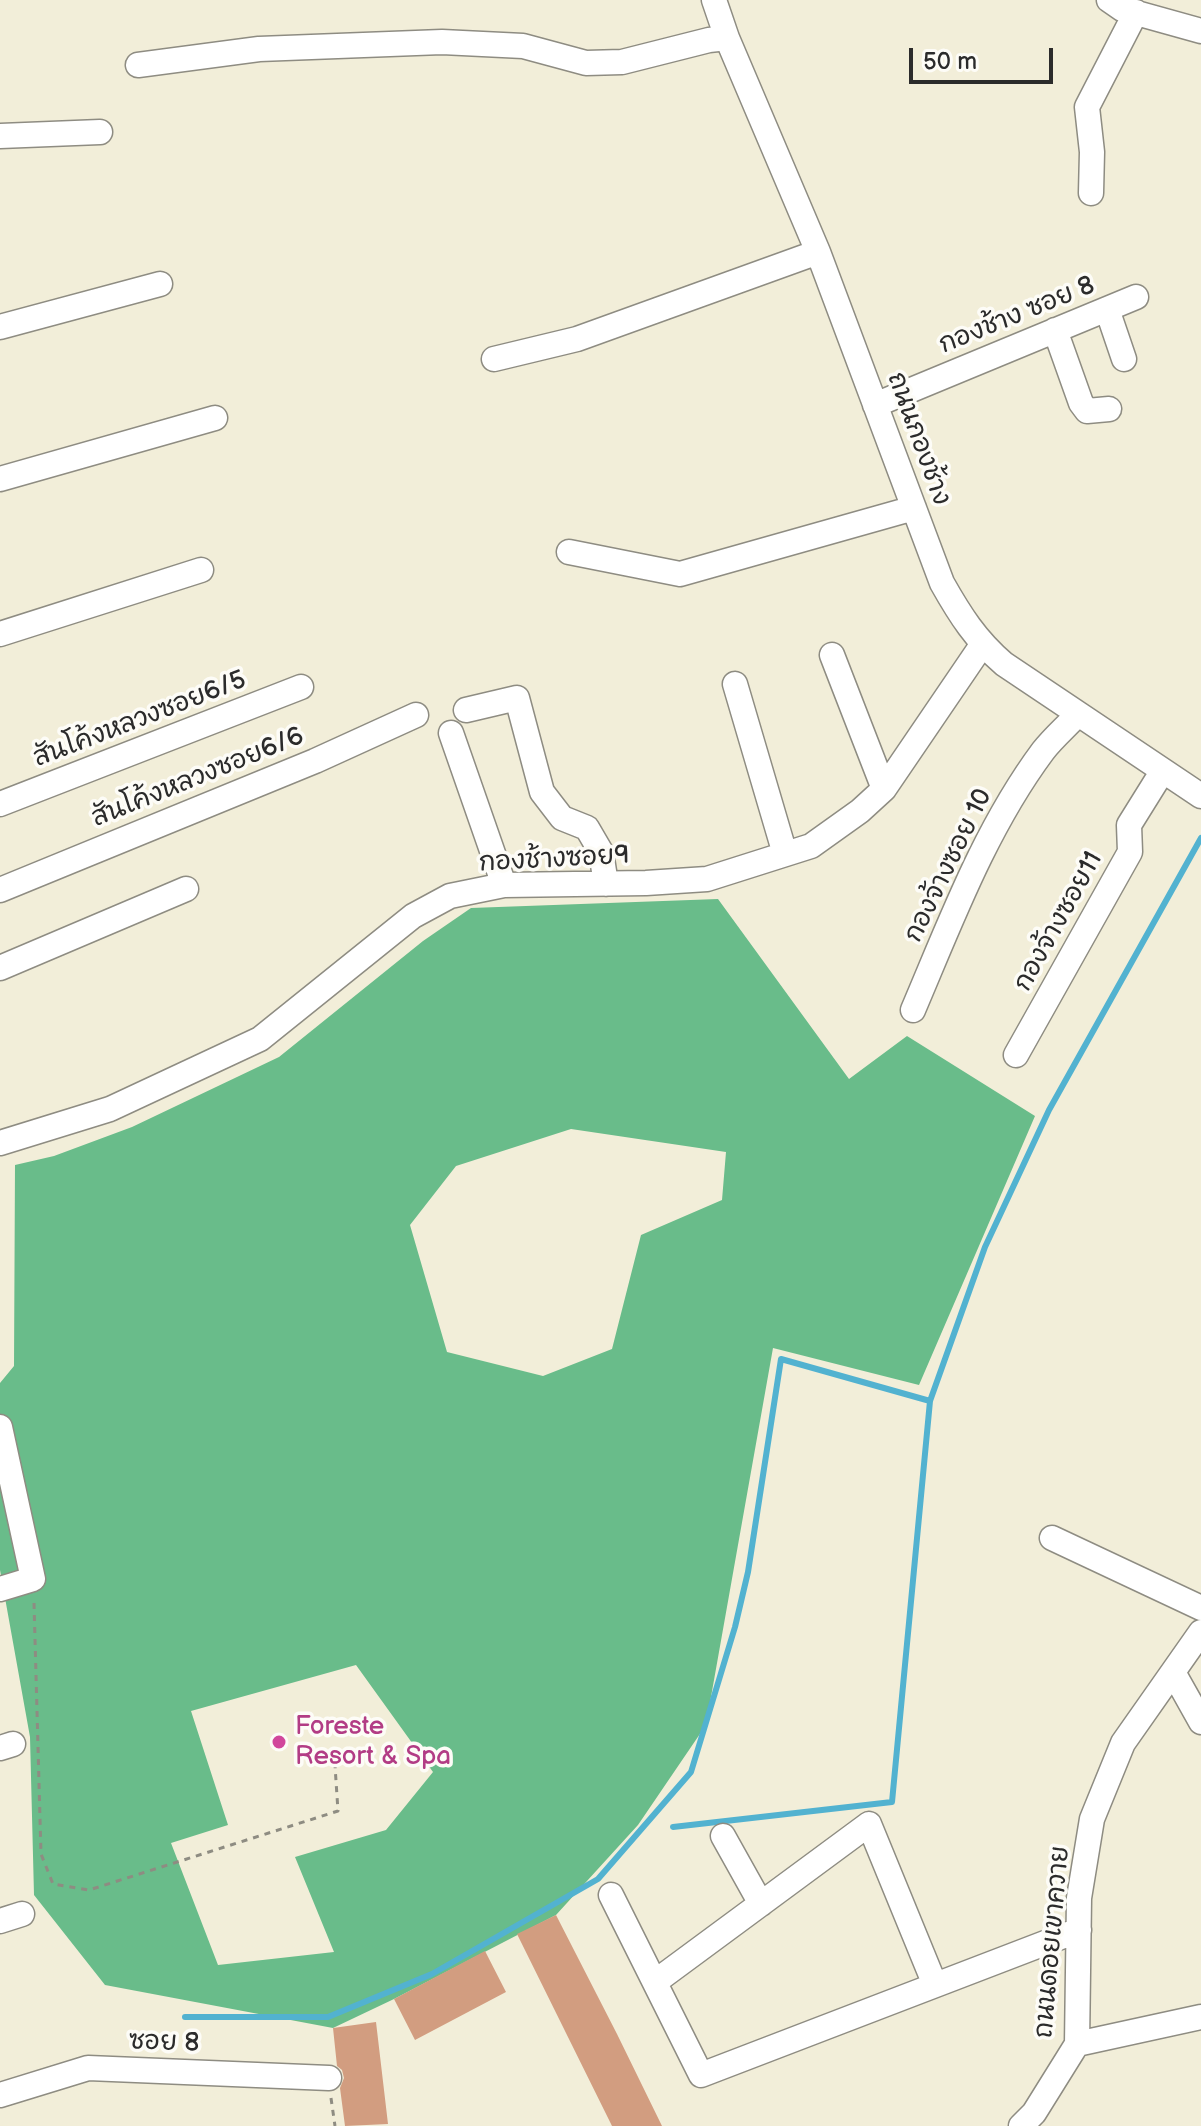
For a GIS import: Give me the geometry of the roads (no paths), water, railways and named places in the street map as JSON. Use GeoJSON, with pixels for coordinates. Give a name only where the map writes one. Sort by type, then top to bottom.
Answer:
{"type":"FeatureCollection","features":[{"type":"Feature","properties":{"kind":"street","name":"ถนนกองช้าง"},"geometry":{"type":"LineString","coordinates":[[714,0],[727,38],[818,252],[942,583],[961,616],[982,645],[1004,664],[1201,796]]}},
{"type":"Feature","properties":{"kind":"street"},"geometry":{"type":"LineString","coordinates":[[1109,0],[1122,9],[1201,31]]}},
{"type":"Feature","properties":{"kind":"street"},"geometry":{"type":"LineString","coordinates":[[1091,193],[1092,152],[1087,107],[1144,14]]}},
{"type":"Feature","properties":{"kind":"street"},"geometry":{"type":"LineString","coordinates":[[138,65],[259,49],[442,42],[523,46],[586,63],[622,62],[727,38]]}},
{"type":"Feature","properties":{"kind":"street"},"geometry":{"type":"LineString","coordinates":[[0,136],[100,132]]}},
{"type":"Feature","properties":{"kind":"street"},"geometry":{"type":"LineString","coordinates":[[494,359],[577,339],[818,252]]}},
{"type":"Feature","properties":{"kind":"street"},"geometry":{"type":"LineString","coordinates":[[0,327],[160,284]]}},
{"type":"Feature","properties":{"kind":"street","name":"กองช้าง ซอย 8"},"geometry":{"type":"LineString","coordinates":[[875,405],[1136,297]]}},
{"type":"Feature","properties":{"kind":"street"},"geometry":{"type":"LineString","coordinates":[[1107,309],[1124,359]]}},
{"type":"Feature","properties":{"kind":"street"},"geometry":{"type":"LineString","coordinates":[[1055,330],[1081,403],[1087,411],[1109,409]]}},
{"type":"Feature","properties":{"kind":"street"},"geometry":{"type":"LineString","coordinates":[[0,479],[215,418]]}},
{"type":"Feature","properties":{"kind":"street"},"geometry":{"type":"LineString","coordinates":[[569,552],[680,574],[914,508]]}},
{"type":"Feature","properties":{"kind":"street"},"geometry":{"type":"LineString","coordinates":[[0,634],[201,570]]}},
{"type":"Feature","properties":{"kind":"street","name":"กองช้างซอย9"},"geometry":{"type":"LineString","coordinates":[[0,1143],[110,1109],[260,1039],[413,916],[450,896],[504,885],[707,879],[811,846],[860,811],[884,789],[982,645]]}},
{"type":"Feature","properties":{"kind":"street"},"geometry":{"type":"LineString","coordinates":[[832,655],[884,789]]}},
{"type":"Feature","properties":{"kind":"street"},"geometry":{"type":"LineString","coordinates":[[735,684],[785,854]]}},
{"type":"Feature","properties":{"kind":"street","name":"สันโค้งหลวงซอย6/5"},"geometry":{"type":"LineString","coordinates":[[0,804],[301,687]]}},
{"type":"Feature","properties":{"kind":"street"},"geometry":{"type":"LineString","coordinates":[[466,710],[517,698],[542,792],[562,818],[587,828],[601,852],[606,884]]}},
{"type":"Feature","properties":{"kind":"street","name":"สันโค้งหลวงซอย6/6"},"geometry":{"type":"LineString","coordinates":[[0,890],[315,761],[416,715]]}},
{"type":"Feature","properties":{"kind":"street","name":"กองจ้างซอย 10"},"geometry":{"type":"LineString","coordinates":[[913,1010],[983,847],[1045,748],[1077,715]]}},
{"type":"Feature","properties":{"kind":"street"},"geometry":{"type":"LineString","coordinates":[[451,733],[504,885]]}},
{"type":"Feature","properties":{"kind":"street","name":"กองจ้างซอย11"},"geometry":{"type":"LineString","coordinates":[[1016,1055],[1130,852],[1129,825],[1162,772]]}},
{"type":"Feature","properties":{"kind":"street"},"geometry":{"type":"LineString","coordinates":[[0,968],[186,889]]}},
{"type":"Feature","properties":{"kind":"street"},"geometry":{"type":"LineString","coordinates":[[0,1427],[7,1494],[33,1579],[0,1589]]}},
{"type":"Feature","properties":{"kind":"street"},"geometry":{"type":"LineString","coordinates":[[1052,1538],[1201,1608]]}},
{"type":"Feature","properties":{"kind":"street","name":"ถนนดอยเขาควาย"},"geometry":{"type":"LineString","coordinates":[[1034,2122],[1077,2044],[1079,1898],[1092,1819],[1123,1743],[1201,1632]]}},
{"type":"Feature","properties":{"kind":"street"},"geometry":{"type":"LineString","coordinates":[[1173,1672],[1201,1722]]}},
{"type":"Feature","properties":{"kind":"street"},"geometry":{"type":"LineString","coordinates":[[655,1982],[869,1824],[935,1985]]}},
{"type":"Feature","properties":{"kind":"street"},"geometry":{"type":"LineString","coordinates":[[723,1836],[761,1904]]}},
{"type":"Feature","properties":{"kind":"street"},"geometry":{"type":"LineString","coordinates":[[611,1895],[701,2075],[1079,1930]]}},
{"type":"Feature","properties":{"kind":"street"},"geometry":{"type":"LineString","coordinates":[[1077,2044],[1201,2017]]}},
{"type":"Feature","properties":{"kind":"street","name":"ซอย 8"},"geometry":{"type":"LineString","coordinates":[[0,2095],[88,2068],[329,2078]]}},
{"type":"Feature","properties":{"kind":"waterway"},"geometry":{"type":"LineString","coordinates":[[673,1827],[892,1802],[930,1401],[985,1247],[1049,1110],[1201,838]]}},
{"type":"Feature","properties":{"kind":"waterway"},"geometry":{"type":"LineString","coordinates":[[185,2017],[328,2017],[432,1974],[598,1879],[691,1772],[735,1627],[748,1572],[781,1359],[930,1401]]}},
{"type":"Feature","properties":{"kind":"place","name":"Foreste Resort & Spa"},"geometry":{"type":"Point","coordinates":[279,1742]}}]}
